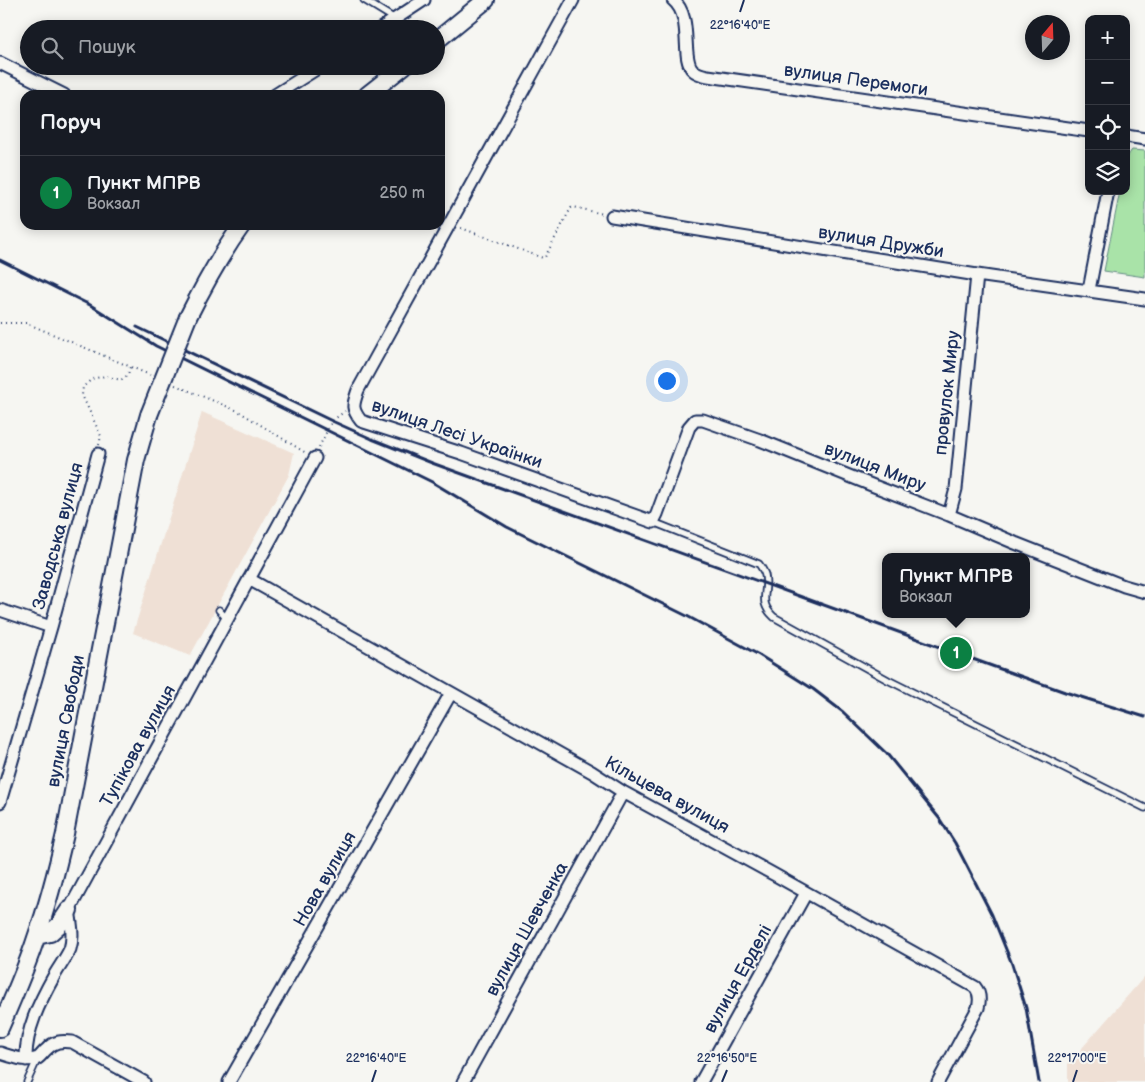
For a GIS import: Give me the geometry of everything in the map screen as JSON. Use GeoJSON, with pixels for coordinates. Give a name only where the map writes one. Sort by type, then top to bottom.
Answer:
{"type":"FeatureCollection","features":[{"type":"Feature","properties":{"kind":"main road"},"geometry":{"type":"LineString","coordinates":[[445,33],[486,0]]}},
{"type":"Feature","properties":{"kind":"main road"},"geometry":{"type":"LineString","coordinates":[[373,90],[393,75]]}},
{"type":"Feature","properties":{"kind":"main road","name":"вулиця Свободи"},"geometry":{"type":"LineString","coordinates":[[0,1028],[37,936],[65,834],[136,460],[149,415],[188,317],[228,244],[238,230]]}},
{"type":"Feature","properties":{"kind":"main road"},"geometry":{"type":"LineString","coordinates":[[37,936],[50,933],[69,910]]}},
{"type":"Feature","properties":{"kind":"street"},"geometry":{"type":"LineString","coordinates":[[395,20],[424,0]]}},
{"type":"Feature","properties":{"kind":"street","name":"вулиця Лесі Українки"},"geometry":{"type":"LineString","coordinates":[[573,0],[358,390],[353,404],[354,412],[361,421],[460,453],[653,522]]}},
{"type":"Feature","properties":{"kind":"street","name":"вулиця Перемоги"},"geometry":{"type":"LineString","coordinates":[[674,0],[681,9],[686,28],[688,59],[692,70],[698,73],[708,76],[1085,129]]}},
{"type":"Feature","properties":{"kind":"street"},"geometry":{"type":"LineString","coordinates":[[0,63],[20,73]]}},
{"type":"Feature","properties":{"kind":"street"},"geometry":{"type":"LineString","coordinates":[[24,75],[54,90]]}},
{"type":"Feature","properties":{"kind":"street"},"geometry":{"type":"LineString","coordinates":[[283,90],[307,75]]}},
{"type":"Feature","properties":{"kind":"street"},"geometry":{"type":"LineString","coordinates":[[1130,137],[1145,139]]}},
{"type":"Feature","properties":{"kind":"street"},"geometry":{"type":"LineString","coordinates":[[1089,290],[1107,195]]}},
{"type":"Feature","properties":{"kind":"street","name":"вулиця Дружби"},"geometry":{"type":"LineString","coordinates":[[612,216],[977,275],[1145,299]]}},
{"type":"Feature","properties":{"kind":"street","name":"провулок Миру"},"geometry":{"type":"LineString","coordinates":[[949,515],[956,489],[977,275]]}},
{"type":"Feature","properties":{"kind":"street","name":"вулиця Миру"},"geometry":{"type":"LineString","coordinates":[[653,522],[689,427],[695,420],[699,420],[760,440],[1015,543],[1124,586],[1145,592]]}},
{"type":"Feature","properties":{"kind":"street","name":"Заводська вулиця"},"geometry":{"type":"LineString","coordinates":[[0,802],[51,627],[98,454]]}},
{"type":"Feature","properties":{"kind":"street","name":"Тупікова вулиця"},"geometry":{"type":"LineString","coordinates":[[69,910],[315,458]]}},
{"type":"Feature","properties":{"kind":"street","name":"Кільцева вулиця"},"geometry":{"type":"LineString","coordinates":[[249,578],[592,772],[623,792],[975,987],[978,990],[980,1000],[978,1008],[938,1082]]}},
{"type":"Feature","properties":{"kind":"street","name":"Заводська вулиця"},"geometry":{"type":"LineString","coordinates":[[0,610],[51,627]]}},
{"type":"Feature","properties":{"kind":"street","name":"Нова вулиця"},"geometry":{"type":"LineString","coordinates":[[229,1082],[452,693]]}},
{"type":"Feature","properties":{"kind":"street","name":"вулиця Шевченка"},"geometry":{"type":"LineString","coordinates":[[463,1082],[623,792]]}},
{"type":"Feature","properties":{"kind":"street","name":"вулиця Ерделі"},"geometry":{"type":"LineString","coordinates":[[701,1082],[806,893]]}},
{"type":"Feature","properties":{"kind":"street"},"geometry":{"type":"LineString","coordinates":[[26,1060],[26,1046],[31,1027],[41,1003],[70,949],[72,936],[69,910]]}},
{"type":"Feature","properties":{"kind":"street"},"geometry":{"type":"LineString","coordinates":[[0,1053],[26,1060],[38,1058],[51,1044],[60,1041],[72,1042],[144,1082]]}},
{"type":"Feature","properties":{"kind":"lane"},"geometry":{"type":"LineString","coordinates":[[364,0],[395,20]]}},
{"type":"Feature","properties":{"kind":"lane"},"geometry":{"type":"LineString","coordinates":[[653,522],[759,564],[765,574],[764,593],[766,609],[774,617],[888,680],[1145,808]]}},
{"type":"Feature","properties":{"kind":"lane"},"geometry":{"type":"LineString","coordinates":[[218,610],[227,619]]}},
{"type":"Feature","properties":{"kind":"lane"},"geometry":{"type":"LineString","coordinates":[[27,1082],[38,1058]]}},
{"type":"Feature","properties":{"kind":"path"},"geometry":{"type":"LineString","coordinates":[[449,223],[543,258],[571,208],[574,207],[612,216]]}},
{"type":"Feature","properties":{"kind":"path"},"geometry":{"type":"LineString","coordinates":[[98,454],[101,436],[82,396],[83,387],[92,378],[105,376],[122,380],[128,375],[130,367]]}},
{"type":"Feature","properties":{"kind":"path"},"geometry":{"type":"LineString","coordinates":[[315,458],[332,421],[353,404]]}},
{"type":"Feature","properties":{"kind":"shaded area"},"geometry":{"type":"Polygon","coordinates":[[[202,412],[294,453],[289,475],[190,656],[133,633],[202,412]]]}},
{"type":"Feature","properties":{"kind":"shaded area"},"geometry":{"type":"Polygon","coordinates":[[[1145,976],[1145,1082],[1068,1082],[1068,1064],[1145,976]]]}},
{"type":"Feature","properties":{"kind":"green space"},"geometry":{"type":"Polygon","coordinates":[[[1132,150],[1145,151],[1145,277],[1104,271],[1119,195],[1130,195],[1130,153],[1132,150]]]}},
{"type":"Feature","properties":{"kind":"railway"},"geometry":{"type":"LineString","coordinates":[[0,260],[92,306]]}},
{"type":"Feature","properties":{"kind":"railway"},"geometry":{"type":"LineString","coordinates":[[87,303],[156,346],[432,482],[507,527],[687,616],[759,655],[813,689],[843,712],[887,754],[939,818],[955,843],[992,915],[1012,964],[1026,1008],[1039,1082]]}},
{"type":"Feature","properties":{"kind":"railway"},"geometry":{"type":"LineString","coordinates":[[137,327],[332,421],[432,463],[992,666],[1065,692],[1145,717]]}},
{"type":"Feature","properties":{"kind":"place","name":"Пункт МПРВ"},"geometry":{"type":"Point","coordinates":[956,653]}}]}
